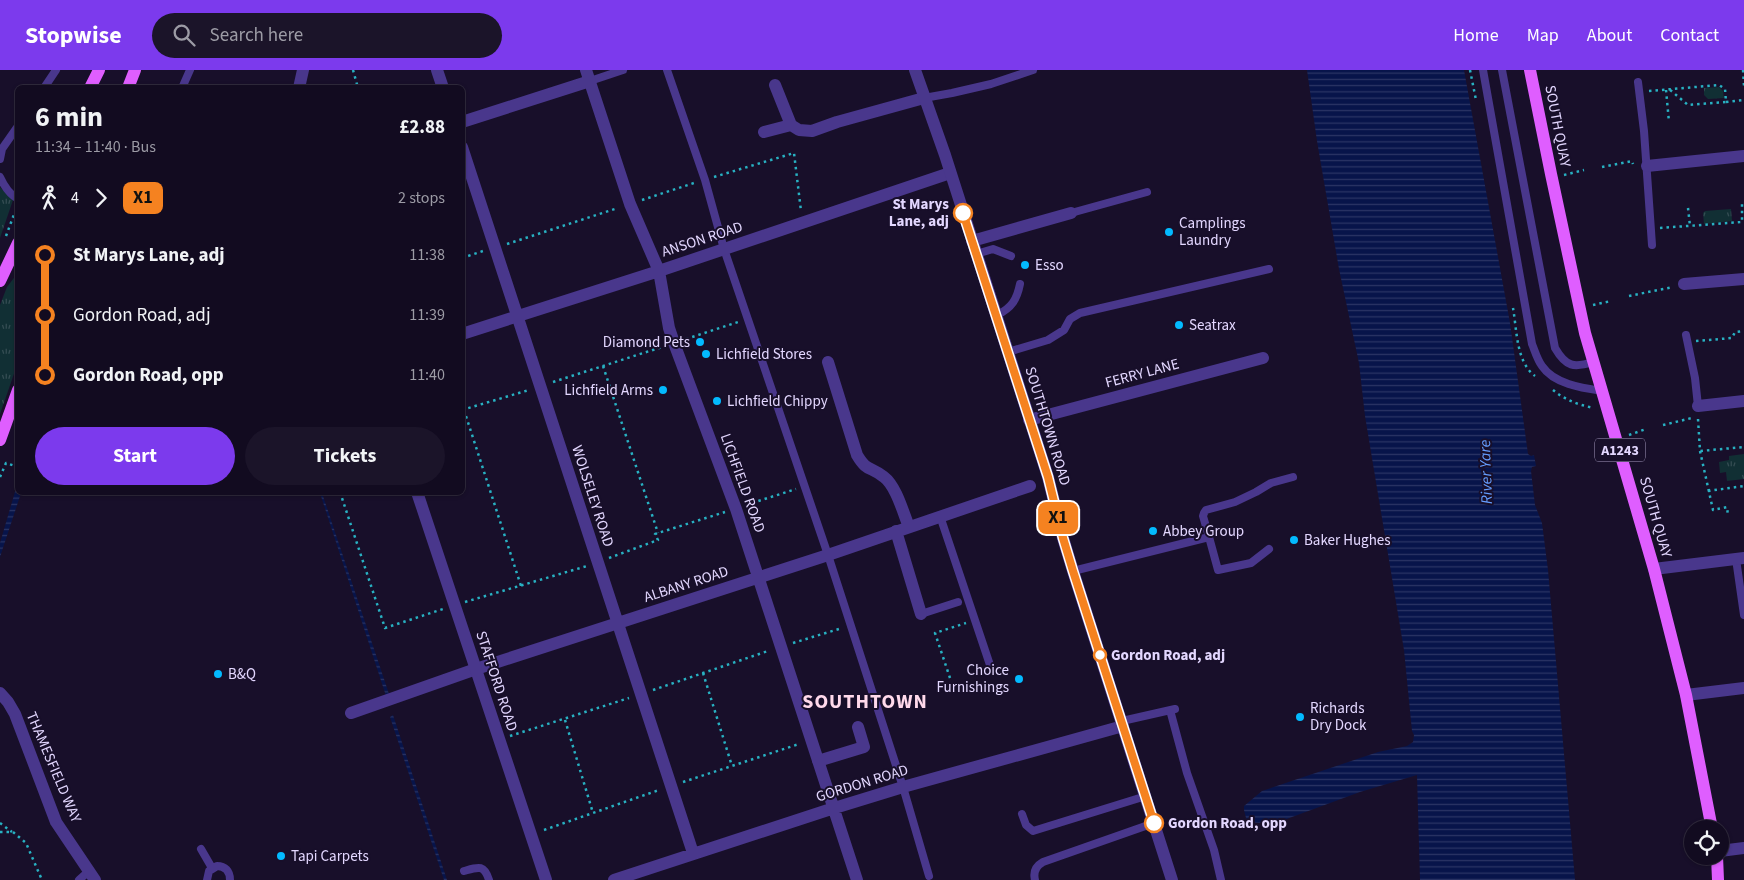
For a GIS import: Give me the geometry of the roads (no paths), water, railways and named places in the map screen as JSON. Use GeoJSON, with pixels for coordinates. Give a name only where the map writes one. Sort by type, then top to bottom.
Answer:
{"type":"FeatureCollection","features":[{"type":"Feature","properties":{"kind":"main road"},"geometry":{"type":"LineString","coordinates":[[92,85],[99,70]]}},
{"type":"Feature","properties":{"kind":"main road"},"geometry":{"type":"LineString","coordinates":[[129,85],[135,70]]}},
{"type":"Feature","properties":{"kind":"main road","name":"SOUTH QUAY"},"geometry":{"type":"LineString","coordinates":[[1530,70],[1580,308],[1593,362],[1654,569],[1686,695],[1710,820]]}},
{"type":"Feature","properties":{"kind":"main road"},"geometry":{"type":"LineString","coordinates":[[0,281],[12,240]]}},
{"type":"Feature","properties":{"kind":"main road"},"geometry":{"type":"LineString","coordinates":[[0,440],[15,398]]}},
{"type":"Feature","properties":{"kind":"main road"},"geometry":{"type":"LineString","coordinates":[[1717,865],[1718,880]]}},
{"type":"Feature","properties":{"kind":"street"},"geometry":{"type":"LineString","coordinates":[[300,85],[303,70]]}},
{"type":"Feature","properties":{"kind":"street"},"geometry":{"type":"LineString","coordinates":[[437,70],[442,85]]}},
{"type":"Feature","properties":{"kind":"street","name":"SOUTHTOWN ROAD"},"geometry":{"type":"LineString","coordinates":[[915,70],[997,315],[1048,477],[1073,571],[1172,880]]}},
{"type":"Feature","properties":{"kind":"street"},"geometry":{"type":"LineString","coordinates":[[465,121],[588,75]]}},
{"type":"Feature","properties":{"kind":"street","name":"LICHFIELD ROAD"},"geometry":{"type":"LineString","coordinates":[[588,75],[630,204],[659,271],[669,328],[736,509],[782,646],[856,880]]}},
{"type":"Feature","properties":{"kind":"street"},"geometry":{"type":"LineString","coordinates":[[775,85],[791,125],[799,130],[812,131],[837,122],[924,98]]}},
{"type":"Feature","properties":{"kind":"street"},"geometry":{"type":"LineString","coordinates":[[764,132],[791,125]]}},
{"type":"Feature","properties":{"kind":"street","name":"WOLSELEY ROAD"},"geometry":{"type":"LineString","coordinates":[[465,156],[693,853]]}},
{"type":"Feature","properties":{"kind":"street"},"geometry":{"type":"LineString","coordinates":[[1647,166],[1744,156]]}},
{"type":"Feature","properties":{"kind":"street","name":"ANSON ROAD"},"geometry":{"type":"LineString","coordinates":[[465,333],[659,271],[950,173]]}},
{"type":"Feature","properties":{"kind":"street"},"geometry":{"type":"LineString","coordinates":[[972,240],[1072,213]]}},
{"type":"Feature","properties":{"kind":"street"},"geometry":{"type":"LineString","coordinates":[[1684,284],[1744,279]]}},
{"type":"Feature","properties":{"kind":"street","name":"FERRY LANE"},"geometry":{"type":"LineString","coordinates":[[1029,420],[1263,358]]}},
{"type":"Feature","properties":{"kind":"street"},"geometry":{"type":"LineString","coordinates":[[828,362],[857,455],[864,466],[884,477],[891,486],[909,527]]}},
{"type":"Feature","properties":{"kind":"street"},"geometry":{"type":"LineString","coordinates":[[1698,406],[1744,402]]}},
{"type":"Feature","properties":{"kind":"street","name":"ALBANY ROAD"},"geometry":{"type":"LineString","coordinates":[[351,713],[476,669],[619,624],[1030,486]]}},
{"type":"Feature","properties":{"kind":"street","name":"STAFFORD ROAD"},"geometry":{"type":"LineString","coordinates":[[418,495],[546,880]]}},
{"type":"Feature","properties":{"kind":"street"},"geometry":{"type":"LineString","coordinates":[[896,531],[921,614]]}},
{"type":"Feature","properties":{"kind":"street"},"geometry":{"type":"LineString","coordinates":[[1654,569],[1740,559]]}},
{"type":"Feature","properties":{"kind":"street"},"geometry":{"type":"LineString","coordinates":[[1686,695],[1744,688]]}},
{"type":"Feature","properties":{"kind":"street","name":"THAMESFIELD WAY"},"geometry":{"type":"LineString","coordinates":[[0,693],[15,714],[56,822],[92,876]]}},
{"type":"Feature","properties":{"kind":"street","name":"GORDON ROAD"},"geometry":{"type":"LineString","coordinates":[[614,880],[834,808],[1122,723]]}},
{"type":"Feature","properties":{"kind":"street"},"geometry":{"type":"LineString","coordinates":[[818,761],[864,747],[858,727]]}},
{"type":"Feature","properties":{"kind":"street"},"geometry":{"type":"LineString","coordinates":[[1729,850],[1744,848]]}},
{"type":"Feature","properties":{"kind":"lane"},"geometry":{"type":"LineString","coordinates":[[46,85],[56,70]]}},
{"type":"Feature","properties":{"kind":"lane"},"geometry":{"type":"LineString","coordinates":[[183,85],[190,70]]}},
{"type":"Feature","properties":{"kind":"lane"},"geometry":{"type":"LineString","coordinates":[[588,75],[623,70]]}},
{"type":"Feature","properties":{"kind":"lane"},"geometry":{"type":"LineString","coordinates":[[668,70],[705,180],[724,249],[749,318],[851,625],[903,787],[929,876]]}},
{"type":"Feature","properties":{"kind":"lane"},"geometry":{"type":"LineString","coordinates":[[924,98],[983,86],[1033,70]]}},
{"type":"Feature","properties":{"kind":"lane"},"geometry":{"type":"LineString","coordinates":[[1484,70],[1532,344],[1542,366],[1557,379],[1580,387],[1602,391]]}},
{"type":"Feature","properties":{"kind":"lane"},"geometry":{"type":"LineString","coordinates":[[1502,70],[1555,348],[1560,357],[1569,364],[1579,366],[1593,362]]}},
{"type":"Feature","properties":{"kind":"lane"},"geometry":{"type":"LineString","coordinates":[[1638,82],[1647,166],[1652,245]]}},
{"type":"Feature","properties":{"kind":"lane"},"geometry":{"type":"LineString","coordinates":[[0,159],[2,149],[15,130]]}},
{"type":"Feature","properties":{"kind":"lane"},"geometry":{"type":"LineString","coordinates":[[0,177],[15,198]]}},
{"type":"Feature","properties":{"kind":"lane"},"geometry":{"type":"LineString","coordinates":[[1072,213],[1147,192]]}},
{"type":"Feature","properties":{"kind":"lane"},"geometry":{"type":"LineString","coordinates":[[976,254],[993,249],[1011,256]]}},
{"type":"Feature","properties":{"kind":"lane"},"geometry":{"type":"LineString","coordinates":[[1008,352],[1048,340],[1064,330],[1070,319],[1080,313],[1269,269]]}},
{"type":"Feature","properties":{"kind":"lane"},"geometry":{"type":"LineString","coordinates":[[997,315],[1006,311],[1018,296],[1020,284]]}},
{"type":"Feature","properties":{"kind":"lane"},"geometry":{"type":"LineString","coordinates":[[1687,338],[1695,378],[1698,406]]}},
{"type":"Feature","properties":{"kind":"lane"},"geometry":{"type":"LineString","coordinates":[[1269,549],[1251,563],[1218,570],[1203,516],[1204,513],[1206,510],[1235,502],[1271,483],[1293,477]]}},
{"type":"Feature","properties":{"kind":"lane"},"geometry":{"type":"LineString","coordinates":[[940,516],[990,665]]}},
{"type":"Feature","properties":{"kind":"lane"},"geometry":{"type":"LineString","coordinates":[[1073,571],[1209,537]]}},
{"type":"Feature","properties":{"kind":"lane"},"geometry":{"type":"LineString","coordinates":[[1740,559],[1744,615]]}},
{"type":"Feature","properties":{"kind":"lane"},"geometry":{"type":"LineString","coordinates":[[921,614],[958,602]]}},
{"type":"Feature","properties":{"kind":"lane"},"geometry":{"type":"LineString","coordinates":[[1122,723],[1173,709],[1187,773],[1214,850],[1221,880]]}},
{"type":"Feature","properties":{"kind":"lane"},"geometry":{"type":"LineString","coordinates":[[1022,814],[1026,825],[1033,831],[1146,796]]}},
{"type":"Feature","properties":{"kind":"lane"},"geometry":{"type":"LineString","coordinates":[[1035,880],[1034,873],[1043,862],[1154,823]]}},
{"type":"Feature","properties":{"kind":"lane"},"geometry":{"type":"LineString","coordinates":[[202,849],[212,868]]}},
{"type":"Feature","properties":{"kind":"lane"},"geometry":{"type":"LineString","coordinates":[[206,880],[207,874],[212,868],[221,866],[229,872],[230,880]]}},
{"type":"Feature","properties":{"kind":"lane"},"geometry":{"type":"LineString","coordinates":[[464,871],[476,867],[482,869],[489,880]]}},
{"type":"Feature","properties":{"kind":"lane"},"geometry":{"type":"LineString","coordinates":[[79,880],[92,876]]}},
{"type":"Feature","properties":{"kind":"water","name":"River Yare"},"geometry":{"type":"Polygon","coordinates":[[[1307,70],[1464,70],[1510,323],[1528,454],[1534,455],[1536,466],[1532,467],[1531,471],[1535,505],[1542,523],[1548,570],[1575,880],[1420,880],[1417,775],[1360,792],[1273,824],[1247,822],[1244,806],[1262,791],[1378,752],[1407,746],[1413,742],[1414,735],[1412,731],[1404,650],[1365,416],[1359,363],[1339,269],[1307,70]]]}},
{"type":"Feature","properties":{"kind":"water"},"geometry":{"type":"Polygon","coordinates":[[[15,492],[15,495],[20,495],[0,557],[0,543],[15,492]]]}},
{"type":"Feature","properties":{"kind":"water"},"geometry":{"type":"Polygon","coordinates":[[[321,495],[323,495],[389,694],[386,696],[321,495]]]}},
{"type":"Feature","properties":{"kind":"water"},"geometry":{"type":"Polygon","coordinates":[[[393,715],[447,880],[444,880],[390,717],[393,715]]]}},
{"type":"Feature","properties":{"kind":"place","name":"St Marys Lane, adj"},"geometry":{"type":"Point","coordinates":[963,213]}},
{"type":"Feature","properties":{"kind":"place","name":"Camplings Laundry"},"geometry":{"type":"Point","coordinates":[1169,232]}},
{"type":"Feature","properties":{"kind":"place","name":"Esso"},"geometry":{"type":"Point","coordinates":[1025,265]}},
{"type":"Feature","properties":{"kind":"place","name":"Seatrax"},"geometry":{"type":"Point","coordinates":[1179,325]}},
{"type":"Feature","properties":{"kind":"place","name":"Diamond Pets"},"geometry":{"type":"Point","coordinates":[700,342]}},
{"type":"Feature","properties":{"kind":"place","name":"Lichfield Stores"},"geometry":{"type":"Point","coordinates":[706,354]}},
{"type":"Feature","properties":{"kind":"place","name":"Lichfield Arms"},"geometry":{"type":"Point","coordinates":[663,390]}},
{"type":"Feature","properties":{"kind":"place","name":"Lichfield Chippy"},"geometry":{"type":"Point","coordinates":[717,401]}},
{"type":"Feature","properties":{"kind":"place","name":"Abbey Group"},"geometry":{"type":"Point","coordinates":[1153,531]}},
{"type":"Feature","properties":{"kind":"place","name":"Baker Hughes"},"geometry":{"type":"Point","coordinates":[1294,540]}},
{"type":"Feature","properties":{"kind":"place","name":"Gordon Road, adj"},"geometry":{"type":"Point","coordinates":[1100,655]}},
{"type":"Feature","properties":{"kind":"place","name":"B&Q"},"geometry":{"type":"Point","coordinates":[218,674]}},
{"type":"Feature","properties":{"kind":"place","name":"Choice Furnishings"},"geometry":{"type":"Point","coordinates":[1019,679]}},
{"type":"Feature","properties":{"kind":"place","name":"Richards Dry Dock"},"geometry":{"type":"Point","coordinates":[1300,717]}},
{"type":"Feature","properties":{"kind":"place","name":"Gordon Road, opp"},"geometry":{"type":"Point","coordinates":[1154,823]}},
{"type":"Feature","properties":{"kind":"place","name":"Tapi Carpets"},"geometry":{"type":"Point","coordinates":[281,856]}},
{"type":"Feature","properties":{"kind":"district","name":"SOUTHTOWN"},"geometry":{"type":"Point","coordinates":[865,701]}}]}
